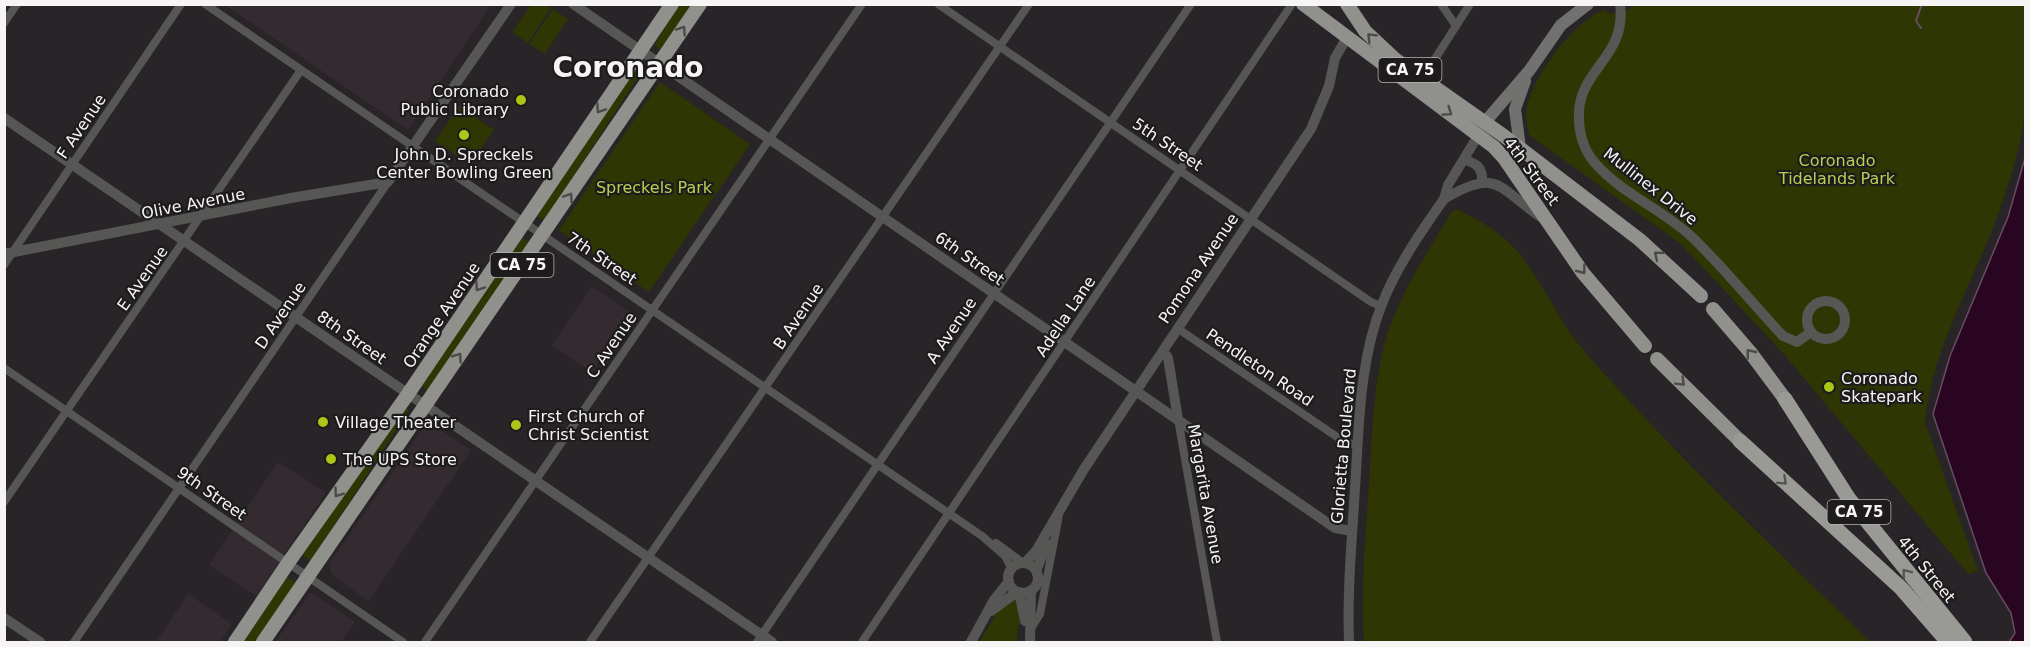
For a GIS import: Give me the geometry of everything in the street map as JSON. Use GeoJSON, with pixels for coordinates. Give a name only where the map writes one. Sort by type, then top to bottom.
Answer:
{"type":"FeatureCollection","features":[{"type":"Feature","properties":{"kind":"highway","name":"Orange Avenue"},"geometry":{"type":"LineString","coordinates":[[235,642],[408,394],[672,4]]}},
{"type":"Feature","properties":{"kind":"highway","name":"CA 75"},"geometry":{"type":"LineString","coordinates":[[263,642],[700,4]]}},
{"type":"Feature","properties":{"kind":"highway","name":"4th Street"},"geometry":{"type":"LineString","coordinates":[[1303,4],[1346,39],[1482,128],[1520,148],[1640,240],[1701,296]]}},
{"type":"Feature","properties":{"kind":"highway","name":"CA 75"},"geometry":{"type":"LineString","coordinates":[[1347,4],[1365,31],[1396,60],[1482,128]]}},
{"type":"Feature","properties":{"kind":"highway","name":"4th Street"},"geometry":{"type":"LineString","coordinates":[[1482,128],[1583,273],[1646,346]]}},
{"type":"Feature","properties":{"kind":"highway","name":"4th Street"},"geometry":{"type":"LineString","coordinates":[[1713,309],[1785,399],[1849,499],[1939,622]]}},
{"type":"Feature","properties":{"kind":"highway","name":"4th Street"},"geometry":{"type":"LineString","coordinates":[[1657,359],[1740,441],[1939,622]]}},
{"type":"Feature","properties":{"kind":"highway","name":"CA 75"},"geometry":{"type":"LineString","coordinates":[[1939,622],[1948,642]]}},
{"type":"Feature","properties":{"kind":"highway","name":"CA 75"},"geometry":{"type":"LineString","coordinates":[[1939,622],[1965,642]]}},
{"type":"Feature","properties":{"kind":"main road","name":"Glorietta Boulevard"},"geometry":{"type":"LineString","coordinates":[[1482,128],[1529,71],[1561,25],[1588,4]]}},
{"type":"Feature","properties":{"kind":"main road","name":"Glorietta Boulevard"},"geometry":{"type":"LineString","coordinates":[[1520,148],[1515,109],[1529,71]]}},
{"type":"Feature","properties":{"kind":"street"},"geometry":{"type":"LineString","coordinates":[[4,23],[17,4]]}},
{"type":"Feature","properties":{"kind":"street","name":"F Avenue"},"geometry":{"type":"LineString","coordinates":[[4,265],[9,253],[73,164],[181,4]]}},
{"type":"Feature","properties":{"kind":"street","name":"7th Street"},"geometry":{"type":"LineString","coordinates":[[205,4],[982,536],[1005,556],[1011,569]]}},
{"type":"Feature","properties":{"kind":"street","name":"D Avenue"},"geometry":{"type":"LineString","coordinates":[[74,642],[511,4]]}},
{"type":"Feature","properties":{"kind":"street","name":"6th Street"},"geometry":{"type":"LineString","coordinates":[[573,4],[1335,528],[1352,531]]}},
{"type":"Feature","properties":{"kind":"street","name":"C Avenue"},"geometry":{"type":"LineString","coordinates":[[425,642],[862,4]]}},
{"type":"Feature","properties":{"kind":"street","name":"5th Street"},"geometry":{"type":"LineString","coordinates":[[938,4],[1371,302],[1381,306]]}},
{"type":"Feature","properties":{"kind":"street","name":"B Avenue"},"geometry":{"type":"LineString","coordinates":[[590,642],[767,388],[1029,4]]}},
{"type":"Feature","properties":{"kind":"street","name":"A Avenue"},"geometry":{"type":"LineString","coordinates":[[759,639],[1191,4]]}},
{"type":"Feature","properties":{"kind":"street","name":"Adella Lane"},"geometry":{"type":"LineString","coordinates":[[862,642],[1292,4]]}},
{"type":"Feature","properties":{"kind":"street"},"geometry":{"type":"LineString","coordinates":[[1441,4],[1456,26]]}},
{"type":"Feature","properties":{"kind":"street"},"geometry":{"type":"LineString","coordinates":[[1426,73],[1470,4]]}},
{"type":"Feature","properties":{"kind":"street","name":"Mullinex Drive"},"geometry":{"type":"LineString","coordinates":[[1620,4],[1622,21],[1618,38],[1584,90],[1579,110],[1581,133],[1588,154],[1610,176],[1693,238],[1783,336],[1797,342],[1811,332]]}},
{"type":"Feature","properties":{"kind":"street","name":"Pomona Avenue"},"geometry":{"type":"LineString","coordinates":[[1011,569],[1024,563],[1036,552],[1061,507],[1320,112],[1335,58],[1346,39]]}},
{"type":"Feature","properties":{"kind":"street","name":"E Avenue"},"geometry":{"type":"LineString","coordinates":[[4,502],[186,241],[301,70]]}},
{"type":"Feature","properties":{"kind":"street","name":"8th Street"},"geometry":{"type":"LineString","coordinates":[[4,118],[536,481],[759,639],[772,642]]}},
{"type":"Feature","properties":{"kind":"street","name":"Glorietta Boulevard"},"geometry":{"type":"LineString","coordinates":[[1349,642],[1348,604],[1352,531],[1364,376],[1381,306],[1405,258],[1444,199],[1448,185],[1482,128]]}},
{"type":"Feature","properties":{"kind":"street"},"geometry":{"type":"LineString","coordinates":[[1464,160],[1477,164],[1481,169],[1482,182],[1507,189],[1533,213],[1548,222]]}},
{"type":"Feature","properties":{"kind":"street","name":"Glorietta Boulevard"},"geometry":{"type":"LineString","coordinates":[[1444,199],[1461,188],[1482,182]]}},
{"type":"Feature","properties":{"kind":"street","name":"Olive Avenue"},"geometry":{"type":"LineString","coordinates":[[9,253],[291,198],[388,183]]}},
{"type":"Feature","properties":{"kind":"street","name":"Pendleton Road"},"geometry":{"type":"LineString","coordinates":[[1177,328],[1343,441],[1358,446]]}},
{"type":"Feature","properties":{"kind":"street","name":"Margarita Avenue"},"geometry":{"type":"LineString","coordinates":[[1163,351],[1168,358],[1217,642]]}},
{"type":"Feature","properties":{"kind":"street","name":"9th Street"},"geometry":{"type":"LineString","coordinates":[[4,368],[403,642]]}},
{"type":"Feature","properties":{"kind":"street"},"geometry":{"type":"LineString","coordinates":[[1032,627],[1029,598],[1038,581],[1036,571],[1061,507]]}},
{"type":"Feature","properties":{"kind":"street","name":"Pomona Avenue"},"geometry":{"type":"LineString","coordinates":[[1029,642],[1032,627],[1039,618],[1061,507]]}},
{"type":"Feature","properties":{"kind":"street","name":"7th Street"},"geometry":{"type":"LineString","coordinates":[[982,536],[1005,548],[1024,563]]}},
{"type":"Feature","properties":{"kind":"street"},"geometry":{"type":"LineString","coordinates":[[1024,563],[1036,571]]}},
{"type":"Feature","properties":{"kind":"street"},"geometry":{"type":"LineString","coordinates":[[970,642],[994,600],[1009,581],[1011,569]]}},
{"type":"Feature","properties":{"kind":"street"},"geometry":{"type":"LineString","coordinates":[[1009,581],[1018,592],[1029,642]]}},
{"type":"Feature","properties":{"kind":"street"},"geometry":{"type":"LineString","coordinates":[[985,618],[1018,592],[1031,591]]}},
{"type":"Feature","properties":{"kind":"street"},"geometry":{"type":"LineString","coordinates":[[4,618],[40,642]]}},
{"type":"Feature","properties":{"kind":"shaded area"},"geometry":{"type":"Polygon","coordinates":[[[225,5],[491,5],[408,130],[225,5]]]}},
{"type":"Feature","properties":{"kind":"shaded area"},"geometry":{"type":"Polygon","coordinates":[[[2025,158],[2026,642],[2009,642],[2015,633],[2011,613],[1986,573],[1933,414],[1950,356],[2008,217],[2025,158]]]}},
{"type":"Feature","properties":{"kind":"shaded area"},"geometry":{"type":"Polygon","coordinates":[[[592,286],[632,313],[592,372],[552,345],[592,286]]]}},
{"type":"Feature","properties":{"kind":"shaded area"},"geometry":{"type":"Polygon","coordinates":[[[425,425],[433,425],[471,450],[369,601],[332,575],[329,564],[425,425]]]}},
{"type":"Feature","properties":{"kind":"shaded area"},"geometry":{"type":"Polygon","coordinates":[[[278,462],[326,493],[256,596],[209,565],[278,462]]]}},
{"type":"Feature","properties":{"kind":"shaded area"},"geometry":{"type":"Polygon","coordinates":[[[312,593],[355,622],[341,642],[275,642],[309,594],[312,593]]]}},
{"type":"Feature","properties":{"kind":"shaded area"},"geometry":{"type":"Polygon","coordinates":[[[188,594],[232,624],[220,642],[156,642],[188,594]]]}},
{"type":"Feature","properties":{"kind":"green space","name":"Coronado Tidelands Park"},"geometry":{"type":"Polygon","coordinates":[[[1633,4],[2025,5],[2026,93],[2024,120],[2018,149],[1996,220],[1944,344],[1929,395],[1925,422],[1978,571],[1968,574],[1783,353],[1681,244],[1529,135],[1526,116],[1528,102],[1534,87],[1554,55],[1566,40],[1592,16],[1604,10],[1609,14],[1629,9],[1633,4]]]}},
{"type":"Feature","properties":{"kind":"green space"},"geometry":{"type":"Polygon","coordinates":[[[531,5],[546,5],[551,8],[528,43],[512,32],[531,5]]]}},
{"type":"Feature","properties":{"kind":"green space"},"geometry":{"type":"Polygon","coordinates":[[[679,5],[692,5],[661,50],[654,45],[679,5]]]}},
{"type":"Feature","properties":{"kind":"green space"},"geometry":{"type":"Polygon","coordinates":[[[553,9],[568,19],[545,54],[529,44],[553,9]]]}},
{"type":"Feature","properties":{"kind":"green space"},"geometry":{"type":"Polygon","coordinates":[[[636,65],[643,70],[544,221],[534,213],[636,65]]]}},
{"type":"Feature","properties":{"kind":"green space","name":"Spreckels Park"},"geometry":{"type":"Polygon","coordinates":[[[660,82],[750,144],[649,292],[559,230],[660,82]]]}},
{"type":"Feature","properties":{"kind":"green space","name":"John D. Spreckels Center Bowling Green"},"geometry":{"type":"Polygon","coordinates":[[[459,106],[494,130],[470,164],[435,141],[459,106]]]}},
{"type":"Feature","properties":{"kind":"green space"},"geometry":{"type":"Polygon","coordinates":[[[1457,209],[1490,227],[1507,241],[1539,281],[1574,339],[1619,390],[1725,500],[1870,642],[1364,642],[1365,542],[1380,362],[1390,327],[1405,293],[1452,211],[1457,209]]]}},
{"type":"Feature","properties":{"kind":"green space"},"geometry":{"type":"Polygon","coordinates":[[[519,236],[529,242],[428,392],[421,386],[519,236]]]}},
{"type":"Feature","properties":{"kind":"green space"},"geometry":{"type":"Polygon","coordinates":[[[403,406],[409,410],[311,561],[301,555],[403,406]]]}},
{"type":"Feature","properties":{"kind":"green space"},"geometry":{"type":"Polygon","coordinates":[[[286,576],[296,583],[255,642],[241,642],[286,576]]]}},
{"type":"Feature","properties":{"kind":"green space"},"geometry":{"type":"Polygon","coordinates":[[[1016,598],[1022,622],[1018,626],[1017,642],[979,642],[994,618],[993,615],[1016,598]]]}},
{"type":"Feature","properties":{"kind":"waterway"},"geometry":{"type":"LineString","coordinates":[[1921,28],[1916,21],[1922,4]]}},
{"type":"Feature","properties":{"kind":"place","name":"Coronado Public Library"},"geometry":{"type":"Point","coordinates":[521,100]}},
{"type":"Feature","properties":{"kind":"place","name":"John D. Spreckels Center Bowling Green"},"geometry":{"type":"Point","coordinates":[464,135]}},
{"type":"Feature","properties":{"kind":"place","name":"Coronado Skatepark"},"geometry":{"type":"Point","coordinates":[1829,387]}},
{"type":"Feature","properties":{"kind":"place","name":"Village Theater"},"geometry":{"type":"Point","coordinates":[323,422]}},
{"type":"Feature","properties":{"kind":"place","name":"First Church of Christ Scientist"},"geometry":{"type":"Point","coordinates":[516,425]}},
{"type":"Feature","properties":{"kind":"place","name":"The UPS Store"},"geometry":{"type":"Point","coordinates":[331,459]}},
{"type":"Feature","properties":{"kind":"district","name":"Coronado"},"geometry":{"type":"Point","coordinates":[628,67]}}]}
